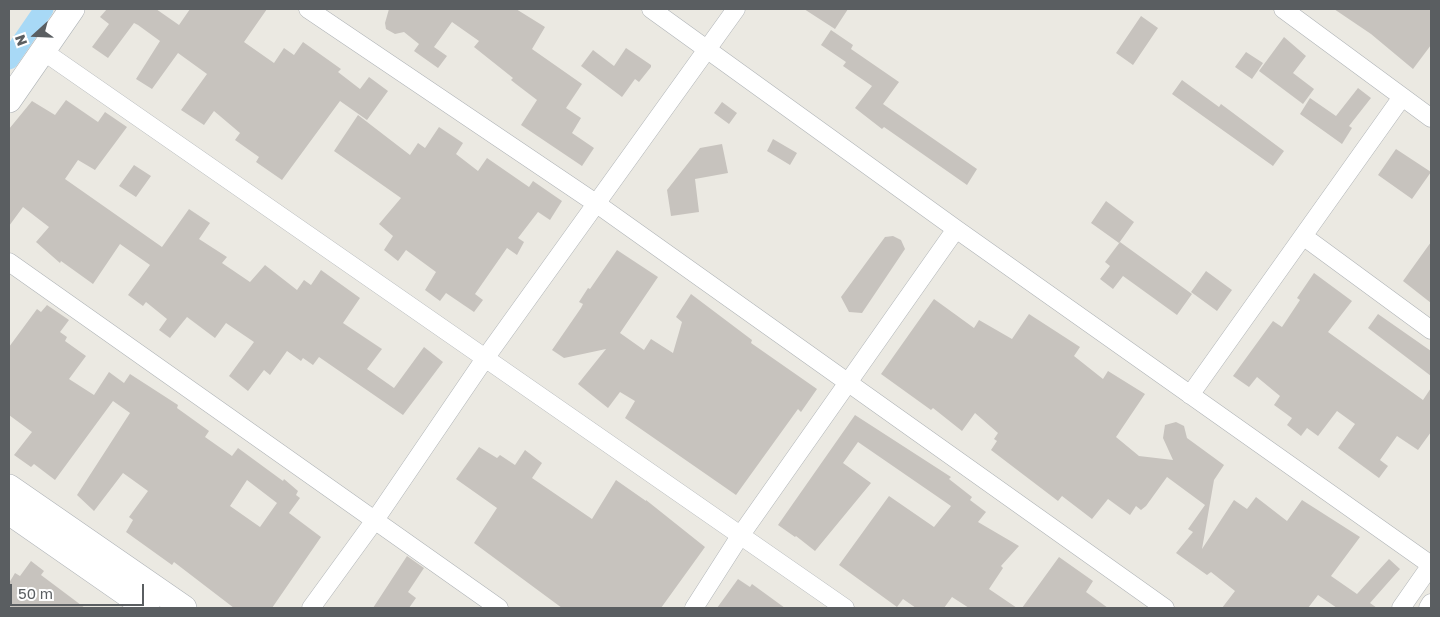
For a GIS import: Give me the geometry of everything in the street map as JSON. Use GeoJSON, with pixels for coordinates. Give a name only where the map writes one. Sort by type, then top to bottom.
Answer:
{"type":"FeatureCollection","features":[{"type":"Feature","properties":{"kind":"street"},"geometry":{"type":"LineString","coordinates":[[9,100],[72,9]]}},
{"type":"Feature","properties":{"kind":"street"},"geometry":{"type":"LineString","coordinates":[[308,9],[597,204],[1164,608]]}},
{"type":"Feature","properties":{"kind":"street"},"geometry":{"type":"LineString","coordinates":[[651,9],[956,229],[1431,565],[1401,608]]}},
{"type":"Feature","properties":{"kind":"street"},"geometry":{"type":"LineString","coordinates":[[311,608],[486,357],[736,9]]}},
{"type":"Feature","properties":{"kind":"street"},"geometry":{"type":"LineString","coordinates":[[1283,9],[1431,118]]}},
{"type":"Feature","properties":{"kind":"street"},"geometry":{"type":"LineString","coordinates":[[43,51],[845,608]]}},
{"type":"Feature","properties":{"kind":"street"},"geometry":{"type":"LineString","coordinates":[[1190,395],[1402,97]]}},
{"type":"Feature","properties":{"kind":"street"},"geometry":{"type":"LineString","coordinates":[[694,608],[740,536],[956,229]]}},
{"type":"Feature","properties":{"kind":"street"},"geometry":{"type":"LineString","coordinates":[[1304,236],[1431,330]]}},
{"type":"Feature","properties":{"kind":"street"},"geometry":{"type":"LineString","coordinates":[[9,262],[498,608]]}},
{"type":"Feature","properties":{"kind":"street"},"geometry":{"type":"LineString","coordinates":[[9,487],[184,608]]}},
{"type":"Feature","properties":{"kind":"street"},"geometry":{"type":"LineString","coordinates":[[9,512],[147,608]]}},
{"type":"Feature","properties":{"kind":"street"},"geometry":{"type":"LineString","coordinates":[[1428,608],[1431,603]]}},
{"type":"Feature","properties":{"kind":"building"},"geometry":{"type":"Polygon","coordinates":[[[107,9],[156,9],[179,25],[190,9],[267,9],[244,42],[274,63],[284,48],[294,55],[303,42],[341,69],[338,72],[360,89],[369,77],[388,91],[367,120],[340,101],[282,180],[256,162],[259,157],[235,140],[240,133],[214,111],[204,125],[181,110],[207,74],[178,53],[152,89],[136,79],[160,41],[138,25],[134,23],[108,58],[92,47],[109,24],[100,17],[107,9]]]}},
{"type":"Feature","properties":{"kind":"building"},"geometry":{"type":"Polygon","coordinates":[[[389,9],[516,9],[545,27],[532,49],[582,84],[566,108],[581,118],[572,133],[594,148],[582,166],[521,125],[537,100],[474,47],[479,41],[452,22],[434,47],[447,56],[438,68],[414,51],[419,44],[404,32],[395,34],[386,29],[385,23],[389,9]]]}},
{"type":"Feature","properties":{"kind":"building"},"geometry":{"type":"Polygon","coordinates":[[[804,9],[848,9],[835,29],[804,9]]]}},
{"type":"Feature","properties":{"kind":"building"},"geometry":{"type":"Polygon","coordinates":[[[1334,9],[1431,9],[1431,45],[1413,69],[1371,34],[1334,9]]]}},
{"type":"Feature","properties":{"kind":"building"},"geometry":{"type":"Polygon","coordinates":[[[1141,16],[1158,28],[1133,65],[1116,53],[1141,16]]]}},
{"type":"Feature","properties":{"kind":"building"},"geometry":{"type":"Polygon","coordinates":[[[831,30],[853,45],[851,49],[899,82],[883,104],[977,169],[967,185],[884,127],[882,129],[855,108],[872,86],[843,66],[846,62],[821,45],[831,30]]]}},
{"type":"Feature","properties":{"kind":"building"},"geometry":{"type":"Polygon","coordinates":[[[1284,37],[1306,56],[1293,73],[1314,89],[1303,104],[1259,71],[1284,37]]]}},
{"type":"Feature","properties":{"kind":"building"},"geometry":{"type":"Polygon","coordinates":[[[626,48],[651,65],[651,67],[639,82],[635,79],[622,97],[581,66],[593,50],[614,66],[626,48]]]}},
{"type":"Feature","properties":{"kind":"building"},"geometry":{"type":"Polygon","coordinates":[[[1246,52],[1263,63],[1252,79],[1235,67],[1246,52]]]}},
{"type":"Feature","properties":{"kind":"building"},"geometry":{"type":"Polygon","coordinates":[[[1182,80],[1219,107],[1221,104],[1284,151],[1273,166],[1172,94],[1182,80]]]}},
{"type":"Feature","properties":{"kind":"building"},"geometry":{"type":"Polygon","coordinates":[[[1358,88],[1371,98],[1349,126],[1352,128],[1342,144],[1300,114],[1310,98],[1336,116],[1358,88]]]}},
{"type":"Feature","properties":{"kind":"building"},"geometry":{"type":"Polygon","coordinates":[[[66,100],[98,122],[105,112],[127,127],[95,170],[78,160],[65,179],[162,247],[189,209],[210,223],[199,239],[227,257],[222,263],[250,282],[265,265],[297,290],[304,280],[311,285],[321,270],[360,298],[343,323],[382,349],[367,369],[394,388],[424,347],[443,362],[403,415],[319,357],[313,365],[303,358],[301,361],[287,351],[270,375],[264,370],[248,391],[229,376],[254,342],[226,323],[215,338],[187,317],[170,338],[159,330],[167,319],[146,302],[143,306],[128,295],[150,265],[120,244],[93,284],[61,261],[60,263],[36,242],[49,227],[23,207],[9,226],[9,129],[32,101],[55,115],[66,100]]]}},
{"type":"Feature","properties":{"kind":"building"},"geometry":{"type":"Polygon","coordinates":[[[722,102],[737,113],[729,124],[714,113],[722,102]]]}},
{"type":"Feature","properties":{"kind":"building"},"geometry":{"type":"Polygon","coordinates":[[[358,115],[410,155],[418,143],[425,148],[439,127],[463,143],[456,154],[478,171],[487,158],[529,187],[533,181],[562,201],[550,220],[538,212],[518,238],[524,242],[517,255],[507,248],[475,294],[483,300],[474,312],[446,293],[440,301],[425,290],[436,272],[406,250],[398,261],[384,250],[393,236],[379,224],[401,198],[334,151],[358,115]]]}},
{"type":"Feature","properties":{"kind":"building"},"geometry":{"type":"Polygon","coordinates":[[[773,139],[797,153],[790,165],[767,151],[773,139]]]}},
{"type":"Feature","properties":{"kind":"building"},"geometry":{"type":"Polygon","coordinates":[[[722,144],[728,173],[695,179],[699,212],[671,216],[667,190],[700,148],[722,144]]]}},
{"type":"Feature","properties":{"kind":"building"},"geometry":{"type":"Polygon","coordinates":[[[1396,149],[1431,172],[1412,199],[1378,175],[1396,149]]]}},
{"type":"Feature","properties":{"kind":"building"},"geometry":{"type":"Polygon","coordinates":[[[134,165],[151,176],[136,197],[119,186],[134,165]]]}},
{"type":"Feature","properties":{"kind":"building"},"geometry":{"type":"Polygon","coordinates":[[[1106,201],[1134,222],[1119,243],[1091,223],[1106,201]]]}},
{"type":"Feature","properties":{"kind":"building"},"geometry":{"type":"Polygon","coordinates":[[[893,236],[901,240],[905,249],[862,313],[849,312],[841,297],[885,237],[893,236]]]}},
{"type":"Feature","properties":{"kind":"building"},"geometry":{"type":"Polygon","coordinates":[[[1120,242],[1192,294],[1177,315],[1123,276],[1113,289],[1100,279],[1110,266],[1105,262],[1120,242]]]}},
{"type":"Feature","properties":{"kind":"building"},"geometry":{"type":"Polygon","coordinates":[[[1431,242],[1431,303],[1403,281],[1431,242]]]}},
{"type":"Feature","properties":{"kind":"building"},"geometry":{"type":"Polygon","coordinates":[[[617,250],[658,277],[620,333],[644,350],[651,339],[673,353],[682,322],[676,317],[691,294],[752,340],[751,343],[817,389],[801,412],[798,409],[736,495],[625,418],[635,401],[620,392],[608,408],[578,384],[606,349],[564,358],[552,350],[581,308],[583,304],[579,302],[588,288],[590,289],[617,250]]]}},
{"type":"Feature","properties":{"kind":"building"},"geometry":{"type":"Polygon","coordinates":[[[1206,271],[1232,290],[1217,311],[1191,292],[1206,271]]]}},
{"type":"Feature","properties":{"kind":"building"},"geometry":{"type":"Polygon","coordinates":[[[1314,273],[1352,301],[1328,332],[1423,400],[1431,388],[1431,432],[1418,450],[1397,436],[1380,460],[1388,466],[1379,478],[1338,448],[1355,424],[1337,411],[1318,436],[1307,428],[1301,436],[1287,425],[1292,418],[1274,405],[1280,396],[1257,377],[1249,387],[1233,376],[1273,321],[1282,327],[1300,300],[1297,298],[1314,273]]]}},
{"type":"Feature","properties":{"kind":"building"},"geometry":{"type":"Polygon","coordinates":[[[934,299],[974,328],[979,320],[1012,339],[1029,314],[1080,347],[1074,356],[1103,379],[1108,371],[1145,394],[1116,437],[1139,456],[1173,460],[1163,438],[1165,425],[1176,422],[1184,426],[1187,438],[1224,465],[1214,480],[1202,549],[1234,500],[1247,509],[1256,497],[1287,521],[1302,500],[1360,537],[1331,576],[1357,594],[1389,559],[1400,569],[1370,603],[1377,608],[1337,608],[1318,595],[1308,608],[1222,608],[1235,591],[1211,572],[1207,575],[1176,553],[1193,532],[1188,529],[1205,505],[1167,477],[1146,506],[1141,510],[1136,506],[1130,515],[1108,499],[1092,519],[1062,496],[1058,501],[991,450],[997,441],[994,439],[998,433],[975,413],[962,431],[933,408],[931,410],[881,374],[934,299]]]}},
{"type":"Feature","properties":{"kind":"building"},"geometry":{"type":"Polygon","coordinates":[[[47,305],[69,320],[60,332],[67,337],[65,341],[86,356],[69,379],[94,395],[109,372],[124,383],[130,374],[178,405],[177,408],[209,431],[205,437],[232,456],[238,448],[283,481],[284,479],[298,491],[296,495],[300,498],[289,513],[321,537],[272,608],[234,608],[174,562],[172,565],[126,532],[133,520],[129,517],[148,491],[123,473],[94,511],[77,495],[130,413],[113,401],[55,480],[34,464],[31,467],[14,455],[32,432],[9,415],[9,347],[37,309],[41,312],[47,305]],[[247,480],[230,506],[260,527],[277,503],[247,480]]]}},
{"type":"Feature","properties":{"kind":"building"},"geometry":{"type":"Polygon","coordinates":[[[1378,314],[1431,351],[1431,376],[1368,328],[1378,314]]]}},
{"type":"Feature","properties":{"kind":"building"},"geometry":{"type":"Polygon","coordinates":[[[855,415],[951,477],[949,479],[972,497],[970,500],[986,512],[978,522],[1019,546],[1001,566],[1003,568],[989,589],[1017,608],[969,608],[952,597],[944,608],[916,608],[903,599],[897,607],[839,565],[889,496],[934,527],[951,506],[858,442],[843,463],[871,483],[815,551],[778,525],[855,415]]]}},
{"type":"Feature","properties":{"kind":"building"},"geometry":{"type":"Polygon","coordinates":[[[479,447],[497,458],[500,455],[515,465],[525,450],[542,463],[532,478],[592,519],[616,480],[646,500],[705,547],[661,608],[562,608],[474,543],[497,508],[456,479],[479,447]]]}},
{"type":"Feature","properties":{"kind":"building"},"geometry":{"type":"Polygon","coordinates":[[[407,556],[424,568],[408,592],[416,598],[409,608],[373,608],[407,556]]]}},
{"type":"Feature","properties":{"kind":"building"},"geometry":{"type":"Polygon","coordinates":[[[1059,557],[1093,581],[1086,592],[1108,608],[1022,608],[1059,557]]]}},
{"type":"Feature","properties":{"kind":"building"},"geometry":{"type":"Polygon","coordinates":[[[31,561],[44,571],[41,575],[85,608],[9,608],[9,583],[15,573],[20,576],[31,561]]]}},
{"type":"Feature","properties":{"kind":"building"},"geometry":{"type":"Polygon","coordinates":[[[738,579],[750,587],[752,584],[785,608],[717,608],[738,579]]]}},
{"type":"Feature","properties":{"kind":"waterway"},"geometry":{"type":"LineString","coordinates":[[9,60],[44,9]]}}]}
